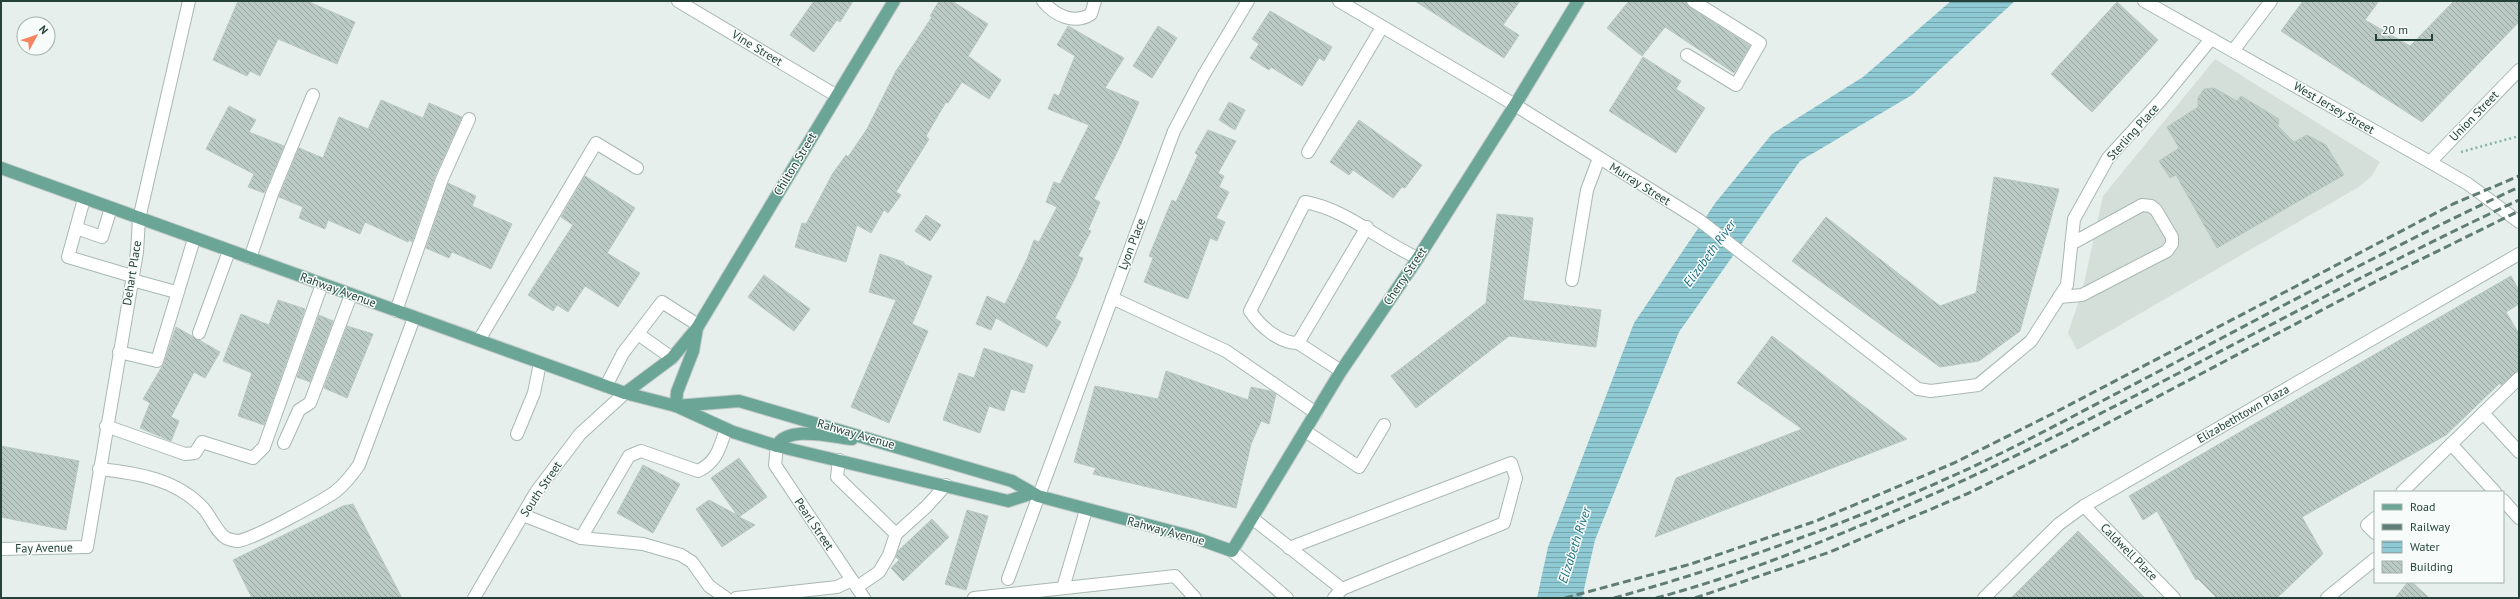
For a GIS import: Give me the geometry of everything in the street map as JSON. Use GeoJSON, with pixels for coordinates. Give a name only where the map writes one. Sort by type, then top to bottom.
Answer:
{"type":"FeatureCollection","features":[{"type":"Feature","properties":{"kind":"main road","name":"Chilton Street"},"geometry":{"type":"LineString","coordinates":[[625,393],[672,358],[698,326],[894,1]]}},
{"type":"Feature","properties":{"kind":"main road","name":"Cherry Street"},"geometry":{"type":"LineString","coordinates":[[1232,551],[1341,371],[1418,258],[1515,105],[1578,1]]}},
{"type":"Feature","properties":{"kind":"main road","name":"Rahway Avenue"},"geometry":{"type":"LineString","coordinates":[[1,168],[625,393],[676,406],[726,429],[777,446],[1008,500],[1034,495]]}},
{"type":"Feature","properties":{"kind":"main road","name":"Chilton Street"},"geometry":{"type":"LineString","coordinates":[[676,406],[677,392],[693,351],[698,326]]}},
{"type":"Feature","properties":{"kind":"main road","name":"Rahway Avenue"},"geometry":{"type":"LineString","coordinates":[[676,406],[739,401],[885,442],[1012,481],[1034,495],[1086,510],[1193,537],[1232,551]]}},
{"type":"Feature","properties":{"kind":"main road"},"geometry":{"type":"LineString","coordinates":[[777,446],[784,437],[795,434],[885,442]]}},
{"type":"Feature","properties":{"kind":"street","name":"Dehart Place"},"geometry":{"type":"LineString","coordinates":[[87,547],[106,426],[137,252],[139,219],[189,1]]}},
{"type":"Feature","properties":{"kind":"street","name":"Vine Street"},"geometry":{"type":"LineString","coordinates":[[678,1],[837,96]]}},
{"type":"Feature","properties":{"kind":"street"},"geometry":{"type":"LineString","coordinates":[[1043,1],[1051,11],[1067,18],[1083,19],[1091,14],[1095,1]]}},
{"type":"Feature","properties":{"kind":"street","name":"Lyon Place"},"geometry":{"type":"LineString","coordinates":[[1008,579],[1034,495],[1112,298],[1174,132],[1203,76],[1248,1]]}},
{"type":"Feature","properties":{"kind":"street","name":"Murray Street"},"geometry":{"type":"LineString","coordinates":[[1339,1],[1515,105],[1699,220],[1918,390],[1925,390]]}},
{"type":"Feature","properties":{"kind":"street"},"geometry":{"type":"LineString","coordinates":[[1687,55],[1736,85],[1760,44],[1693,1]]}},
{"type":"Feature","properties":{"kind":"street","name":"West Jersey Street"},"geometry":{"type":"LineString","coordinates":[[2144,1],[2468,184],[2519,222]]}},
{"type":"Feature","properties":{"kind":"street"},"geometry":{"type":"LineString","coordinates":[[2234,51],[2271,1]]}},
{"type":"Feature","properties":{"kind":"street"},"geometry":{"type":"LineString","coordinates":[[1308,152],[1382,27]]}},
{"type":"Feature","properties":{"kind":"street","name":"Sterling Place"},"geometry":{"type":"LineString","coordinates":[[1925,390],[1978,385],[2032,341],[2066,285],[2074,218],[2108,158],[2161,100],[2211,39]]}},
{"type":"Feature","properties":{"kind":"street","name":"Union Street"},"geometry":{"type":"LineString","coordinates":[[2430,162],[2519,70]]}},
{"type":"Feature","properties":{"kind":"street"},"geometry":{"type":"LineString","coordinates":[[250,258],[272,194],[313,96]]}},
{"type":"Feature","properties":{"kind":"street"},"geometry":{"type":"LineString","coordinates":[[396,311],[442,179],[469,119]]}},
{"type":"Feature","properties":{"kind":"street"},"geometry":{"type":"LineString","coordinates":[[479,340],[596,144],[637,168]]}},
{"type":"Feature","properties":{"kind":"street"},"geometry":{"type":"LineString","coordinates":[[1572,280],[1587,190],[1599,158]]}},
{"type":"Feature","properties":{"kind":"street"},"geometry":{"type":"LineString","coordinates":[[84,199],[68,257],[176,292]]}},
{"type":"Feature","properties":{"kind":"street"},"geometry":{"type":"LineString","coordinates":[[1341,371],[1298,342],[1288,343],[1259,323],[1250,311],[1305,202],[1325,206],[1367,227],[1396,248],[1418,258]]}},
{"type":"Feature","properties":{"kind":"street"},"geometry":{"type":"LineString","coordinates":[[2059,297],[2082,296],[2167,251],[2172,244],[2172,237],[2156,210],[2151,206],[2142,205],[2071,244]]}},
{"type":"Feature","properties":{"kind":"street"},"geometry":{"type":"LineString","coordinates":[[76,228],[102,237],[111,208]]}},
{"type":"Feature","properties":{"kind":"street"},"geometry":{"type":"LineString","coordinates":[[1298,342],[1367,227]]}},
{"type":"Feature","properties":{"kind":"street"},"geometry":{"type":"LineString","coordinates":[[119,352],[157,361],[176,292],[194,238]]}},
{"type":"Feature","properties":{"kind":"street"},"geometry":{"type":"LineString","coordinates":[[199,333],[229,251]]}},
{"type":"Feature","properties":{"kind":"street","name":"Elizabethtown Plaza"},"geometry":{"type":"LineString","coordinates":[[1984,598],[2059,524],[2084,506],[2519,254]]}},
{"type":"Feature","properties":{"kind":"street"},"geometry":{"type":"LineString","coordinates":[[106,426],[185,454],[196,453],[202,442],[253,458],[264,447],[322,284]]}},
{"type":"Feature","properties":{"kind":"street"},"geometry":{"type":"LineString","coordinates":[[284,443],[299,410],[310,403],[351,294]]}},
{"type":"Feature","properties":{"kind":"street"},"geometry":{"type":"LineString","coordinates":[[1112,298],[1226,351],[1316,413]]}},
{"type":"Feature","properties":{"kind":"street"},"geometry":{"type":"LineString","coordinates":[[606,386],[623,353],[662,302],[698,326]]}},
{"type":"Feature","properties":{"kind":"street"},"geometry":{"type":"LineString","coordinates":[[100,469],[127,472],[160,480],[187,493],[204,510],[226,538],[237,541],[268,529],[334,492],[348,480],[359,465],[414,318]]}},
{"type":"Feature","properties":{"kind":"street"},"geometry":{"type":"LineString","coordinates":[[638,334],[672,358]]}},
{"type":"Feature","properties":{"kind":"street"},"geometry":{"type":"LineString","coordinates":[[517,434],[534,393],[540,363]]}},
{"type":"Feature","properties":{"kind":"street"},"geometry":{"type":"LineString","coordinates":[[2403,491],[2519,378]]}},
{"type":"Feature","properties":{"kind":"street","name":"South Street"},"geometry":{"type":"LineString","coordinates":[[475,598],[536,492],[580,434],[625,393]]}},
{"type":"Feature","properties":{"kind":"street"},"geometry":{"type":"LineString","coordinates":[[2483,413],[2519,452]]}},
{"type":"Feature","properties":{"kind":"street"},"geometry":{"type":"LineString","coordinates":[[1305,431],[1359,467],[1384,425]]}},
{"type":"Feature","properties":{"kind":"street"},"geometry":{"type":"LineString","coordinates":[[581,538],[629,456],[641,452],[698,471],[709,466],[718,453],[726,429]]}},
{"type":"Feature","properties":{"kind":"street"},"geometry":{"type":"LineString","coordinates":[[2451,444],[2494,491]]}},
{"type":"Feature","properties":{"kind":"street","name":"Pearl Street"},"geometry":{"type":"LineString","coordinates":[[777,446],[775,465],[864,598]]}},
{"type":"Feature","properties":{"kind":"street"},"geometry":{"type":"LineString","coordinates":[[839,460],[837,477],[896,534]]}},
{"type":"Feature","properties":{"kind":"street"},"geometry":{"type":"LineString","coordinates":[[1252,518],[1289,548],[1338,594],[1504,524],[1516,478],[1511,463],[1289,548]]}},
{"type":"Feature","properties":{"kind":"street"},"geometry":{"type":"LineString","coordinates":[[736,598],[854,584],[878,572],[889,555],[896,534],[927,506],[946,485]]}},
{"type":"Feature","properties":{"kind":"street"},"geometry":{"type":"LineString","coordinates":[[2504,501],[2519,518]]}},
{"type":"Feature","properties":{"kind":"street","name":"Caldwell Place"},"geometry":{"type":"LineString","coordinates":[[2084,506],[2174,598]]}},
{"type":"Feature","properties":{"kind":"street"},"geometry":{"type":"LineString","coordinates":[[1063,588],[1086,510]]}},
{"type":"Feature","properties":{"kind":"street"},"geometry":{"type":"LineString","coordinates":[[523,514],[581,538],[643,544],[681,555],[692,562],[708,586],[726,598]]}},
{"type":"Feature","properties":{"kind":"street"},"geometry":{"type":"LineString","coordinates":[[2374,519],[2367,526],[2374,532]]}},
{"type":"Feature","properties":{"kind":"street","name":"Fay Avenue"},"geometry":{"type":"LineString","coordinates":[[1,549],[87,547]]}},
{"type":"Feature","properties":{"kind":"street","name":"Rahway Avenue"},"geometry":{"type":"LineString","coordinates":[[1232,551],[1287,598]]}},
{"type":"Feature","properties":{"kind":"street"},"geometry":{"type":"LineString","coordinates":[[2327,598],[2374,560]]}},
{"type":"Feature","properties":{"kind":"street"},"geometry":{"type":"LineString","coordinates":[[974,598],[1175,576],[1195,598]]}},
{"type":"Feature","properties":{"kind":"path"},"geometry":{"type":"LineString","coordinates":[[2460,153],[2519,136]]}},
{"type":"Feature","properties":{"kind":"shaded area"},"geometry":{"type":"Polygon","coordinates":[[[2215,59],[2380,162],[2371,177],[2357,188],[2077,350],[2068,333],[2083,288],[2103,196],[2215,59]]]}},
{"type":"Feature","properties":{"kind":"water","name":"Elizabeth River"},"geometry":{"type":"Polygon","coordinates":[[[1951,1],[2015,1],[1912,95],[1800,161],[1679,332],[1595,540],[1582,598],[1537,598],[1548,547],[1634,323],[1716,202],[1772,134],[1863,77],[1951,1]]]}},
{"type":"Feature","properties":{"kind":"building"},"geometry":{"type":"Polygon","coordinates":[[[238,1],[307,1],[355,22],[337,64],[278,39],[260,76],[250,71],[247,76],[213,60],[238,1]]]}},
{"type":"Feature","properties":{"kind":"building"},"geometry":{"type":"Polygon","coordinates":[[[814,1],[853,1],[840,22],[837,20],[814,52],[790,35],[814,1]]]}},
{"type":"Feature","properties":{"kind":"building"},"geometry":{"type":"Polygon","coordinates":[[[939,1],[952,1],[988,24],[968,56],[1001,80],[989,99],[962,82],[948,103],[946,102],[926,136],[929,139],[896,192],[901,195],[888,213],[884,210],[871,233],[857,225],[846,262],[795,247],[802,223],[806,224],[833,173],[846,155],[848,157],[867,129],[896,71],[932,17],[930,16],[939,1]]]}},
{"type":"Feature","properties":{"kind":"building"},"geometry":{"type":"Polygon","coordinates":[[[1415,1],[1520,1],[1503,25],[1519,35],[1504,58],[1415,1]]]}},
{"type":"Feature","properties":{"kind":"building"},"geometry":{"type":"Polygon","coordinates":[[[1629,1],[1686,1],[1689,7],[1750,46],[1734,73],[1665,27],[1642,56],[1607,28],[1629,1]]]}},
{"type":"Feature","properties":{"kind":"building"},"geometry":{"type":"Polygon","coordinates":[[[2303,1],[2379,1],[2365,20],[2410,46],[2454,1],[2519,1],[2519,22],[2422,122],[2281,31],[2303,1]]]}},
{"type":"Feature","properties":{"kind":"building"},"geometry":{"type":"Polygon","coordinates":[[[2117,2],[2158,40],[2092,112],[2051,74],[2117,2]]]}},
{"type":"Feature","properties":{"kind":"building"},"geometry":{"type":"Polygon","coordinates":[[[1270,11],[1332,47],[1324,61],[1319,58],[1302,86],[1271,67],[1269,70],[1250,58],[1259,44],[1252,39],[1270,11]]]}},
{"type":"Feature","properties":{"kind":"building"},"geometry":{"type":"Polygon","coordinates":[[[1068,26],[1124,58],[1105,88],[1139,102],[1120,146],[1094,199],[1100,202],[1088,230],[1091,231],[1078,256],[1083,258],[1076,276],[1055,318],[1061,322],[1047,347],[996,318],[991,330],[976,324],[987,296],[1005,304],[1027,259],[1034,240],[1039,242],[1057,207],[1046,202],[1054,182],[1060,184],[1089,125],[1048,109],[1054,94],[1059,96],[1075,56],[1057,45],[1068,26]]]}},
{"type":"Feature","properties":{"kind":"building"},"geometry":{"type":"Polygon","coordinates":[[[1158,26],[1177,38],[1152,78],[1133,66],[1158,26]]]}},
{"type":"Feature","properties":{"kind":"building"},"geometry":{"type":"Polygon","coordinates":[[[1643,57],[1681,81],[1676,89],[1705,108],[1676,153],[1609,111],[1643,57]]]}},
{"type":"Feature","properties":{"kind":"building"},"geometry":{"type":"Polygon","coordinates":[[[2214,88],[2237,101],[2241,96],[2279,119],[2278,126],[2294,142],[2307,135],[2326,145],[2344,175],[2217,248],[2176,175],[2170,178],[2159,161],[2179,148],[2167,127],[2198,107],[2198,98],[2204,89],[2214,88]]]}},
{"type":"Feature","properties":{"kind":"building"},"geometry":{"type":"Polygon","coordinates":[[[381,100],[423,118],[429,103],[462,117],[435,176],[412,242],[409,240],[408,242],[365,222],[360,234],[328,220],[325,229],[299,218],[303,207],[279,197],[299,148],[323,158],[339,117],[368,129],[381,100]]]}},
{"type":"Feature","properties":{"kind":"building"},"geometry":{"type":"Polygon","coordinates":[[[1229,102],[1245,110],[1235,130],[1219,120],[1229,102]]]}},
{"type":"Feature","properties":{"kind":"building"},"geometry":{"type":"Polygon","coordinates":[[[229,106],[256,120],[249,132],[284,146],[264,193],[248,187],[254,174],[206,149],[229,106]]]}},
{"type":"Feature","properties":{"kind":"building"},"geometry":{"type":"Polygon","coordinates":[[[1359,120],[1422,165],[1405,188],[1402,187],[1393,198],[1353,170],[1349,175],[1330,162],[1359,120]]]}},
{"type":"Feature","properties":{"kind":"building"},"geometry":{"type":"Polygon","coordinates":[[[1208,130],[1236,141],[1218,173],[1224,176],[1219,187],[1229,192],[1216,218],[1225,222],[1217,241],[1210,238],[1188,299],[1144,282],[1153,258],[1149,256],[1172,200],[1176,202],[1198,155],[1195,153],[1208,130]]]}},
{"type":"Feature","properties":{"kind":"building"},"geometry":{"type":"Polygon","coordinates":[[[585,176],[635,208],[607,253],[640,273],[618,307],[585,286],[568,312],[557,305],[553,311],[528,295],[573,225],[561,217],[585,176]]]}},
{"type":"Feature","properties":{"kind":"building"},"geometry":{"type":"Polygon","coordinates":[[[1994,177],[2059,189],[2020,331],[1979,361],[1940,367],[1792,261],[1826,217],[1940,306],[1976,293],[1994,177]]]}},
{"type":"Feature","properties":{"kind":"building"},"geometry":{"type":"Polygon","coordinates":[[[448,183],[476,196],[472,206],[512,224],[491,269],[452,252],[449,258],[426,248],[448,183]]]}},
{"type":"Feature","properties":{"kind":"building"},"geometry":{"type":"Polygon","coordinates":[[[1497,214],[1533,218],[1523,300],[1601,310],[1596,347],[1509,336],[1416,408],[1391,376],[1486,303],[1497,214]]]}},
{"type":"Feature","properties":{"kind":"building"},"geometry":{"type":"Polygon","coordinates":[[[926,215],[941,225],[930,241],[915,231],[926,215]]]}},
{"type":"Feature","properties":{"kind":"building"},"geometry":{"type":"Polygon","coordinates":[[[880,254],[904,262],[904,264],[932,276],[912,324],[928,331],[889,423],[851,407],[896,300],[869,292],[880,254]]]}},
{"type":"Feature","properties":{"kind":"building"},"geometry":{"type":"Polygon","coordinates":[[[764,275],[810,309],[794,331],[748,297],[764,275]]]}},
{"type":"Feature","properties":{"kind":"building"},"geometry":{"type":"Polygon","coordinates":[[[2511,276],[2519,290],[2519,304],[2506,312],[2519,334],[2519,371],[2501,385],[2500,383],[2446,435],[2302,517],[2323,554],[2277,598],[2217,598],[2198,579],[2196,580],[2157,511],[2143,520],[2129,496],[2511,276]]]}},
{"type":"Feature","properties":{"kind":"building"},"geometry":{"type":"Polygon","coordinates":[[[278,300],[305,309],[264,425],[238,416],[252,373],[223,361],[241,314],[269,325],[278,300]]]}},
{"type":"Feature","properties":{"kind":"building"},"geometry":{"type":"Polygon","coordinates":[[[319,315],[333,321],[310,382],[297,377],[319,315]]]}},
{"type":"Feature","properties":{"kind":"building"},"geometry":{"type":"Polygon","coordinates":[[[347,326],[373,334],[347,398],[324,388],[347,326]]]}},
{"type":"Feature","properties":{"kind":"building"},"geometry":{"type":"Polygon","coordinates":[[[176,327],[220,352],[205,378],[194,372],[171,417],[179,421],[171,441],[140,428],[150,403],[143,399],[164,363],[176,327]]]}},
{"type":"Feature","properties":{"kind":"building"},"geometry":{"type":"Polygon","coordinates":[[[1772,336],[1907,439],[1655,537],[1676,478],[1802,429],[1737,383],[1772,336]]]}},
{"type":"Feature","properties":{"kind":"building"},"geometry":{"type":"Polygon","coordinates":[[[984,348],[1033,365],[1024,393],[1011,389],[1004,411],[989,406],[980,433],[943,420],[959,373],[974,378],[984,348]]]}},
{"type":"Feature","properties":{"kind":"building"},"geometry":{"type":"Polygon","coordinates":[[[1166,371],[1248,400],[1251,387],[1270,391],[1276,394],[1269,424],[1261,421],[1251,444],[1236,508],[1093,474],[1096,468],[1074,462],[1095,386],[1158,399],[1166,371]]]}},
{"type":"Feature","properties":{"kind":"building"},"geometry":{"type":"Polygon","coordinates":[[[1,446],[79,461],[66,530],[1,517],[1,446]]]}},
{"type":"Feature","properties":{"kind":"building"},"geometry":{"type":"Polygon","coordinates":[[[739,458],[767,497],[739,517],[755,525],[722,547],[696,509],[709,500],[737,515],[711,478],[739,458]]]}},
{"type":"Feature","properties":{"kind":"building"},"geometry":{"type":"Polygon","coordinates":[[[643,465],[680,484],[653,533],[617,513],[643,465]]]}},
{"type":"Feature","properties":{"kind":"building"},"geometry":{"type":"Polygon","coordinates":[[[353,504],[402,598],[252,598],[233,560],[343,506],[353,504]]]}},
{"type":"Feature","properties":{"kind":"building"},"geometry":{"type":"Polygon","coordinates":[[[967,510],[988,516],[966,590],[945,584],[967,510]]]}},
{"type":"Feature","properties":{"kind":"building"},"geometry":{"type":"Polygon","coordinates":[[[932,519],[949,537],[903,581],[891,568],[899,560],[896,557],[898,551],[932,519]]]}},
{"type":"Feature","properties":{"kind":"building"},"geometry":{"type":"Polygon","coordinates":[[[2078,531],[2145,598],[2011,598],[2078,531]]]}},
{"type":"Feature","properties":{"kind":"building"},"geometry":{"type":"Polygon","coordinates":[[[2407,583],[2413,583],[2429,598],[2395,598],[2407,583]]]}},
{"type":"Feature","properties":{"kind":"railway"},"geometry":{"type":"LineString","coordinates":[[1565,598],[1691,564],[1816,521],[1954,463],[2052,414],[2453,204],[2519,176]]}},
{"type":"Feature","properties":{"kind":"railway"},"geometry":{"type":"LineString","coordinates":[[1614,598],[1702,572],[1831,527],[1957,474],[2043,432],[2322,285],[2519,187]]}},
{"type":"Feature","properties":{"kind":"railway"},"geometry":{"type":"LineString","coordinates":[[1656,598],[1740,572],[1795,552],[1958,483],[2119,404],[2358,279],[2519,200]]}},
{"type":"Feature","properties":{"kind":"railway"},"geometry":{"type":"LineString","coordinates":[[1695,598],[1830,552],[1969,493],[2066,445],[2377,281],[2519,211]]}}]}
